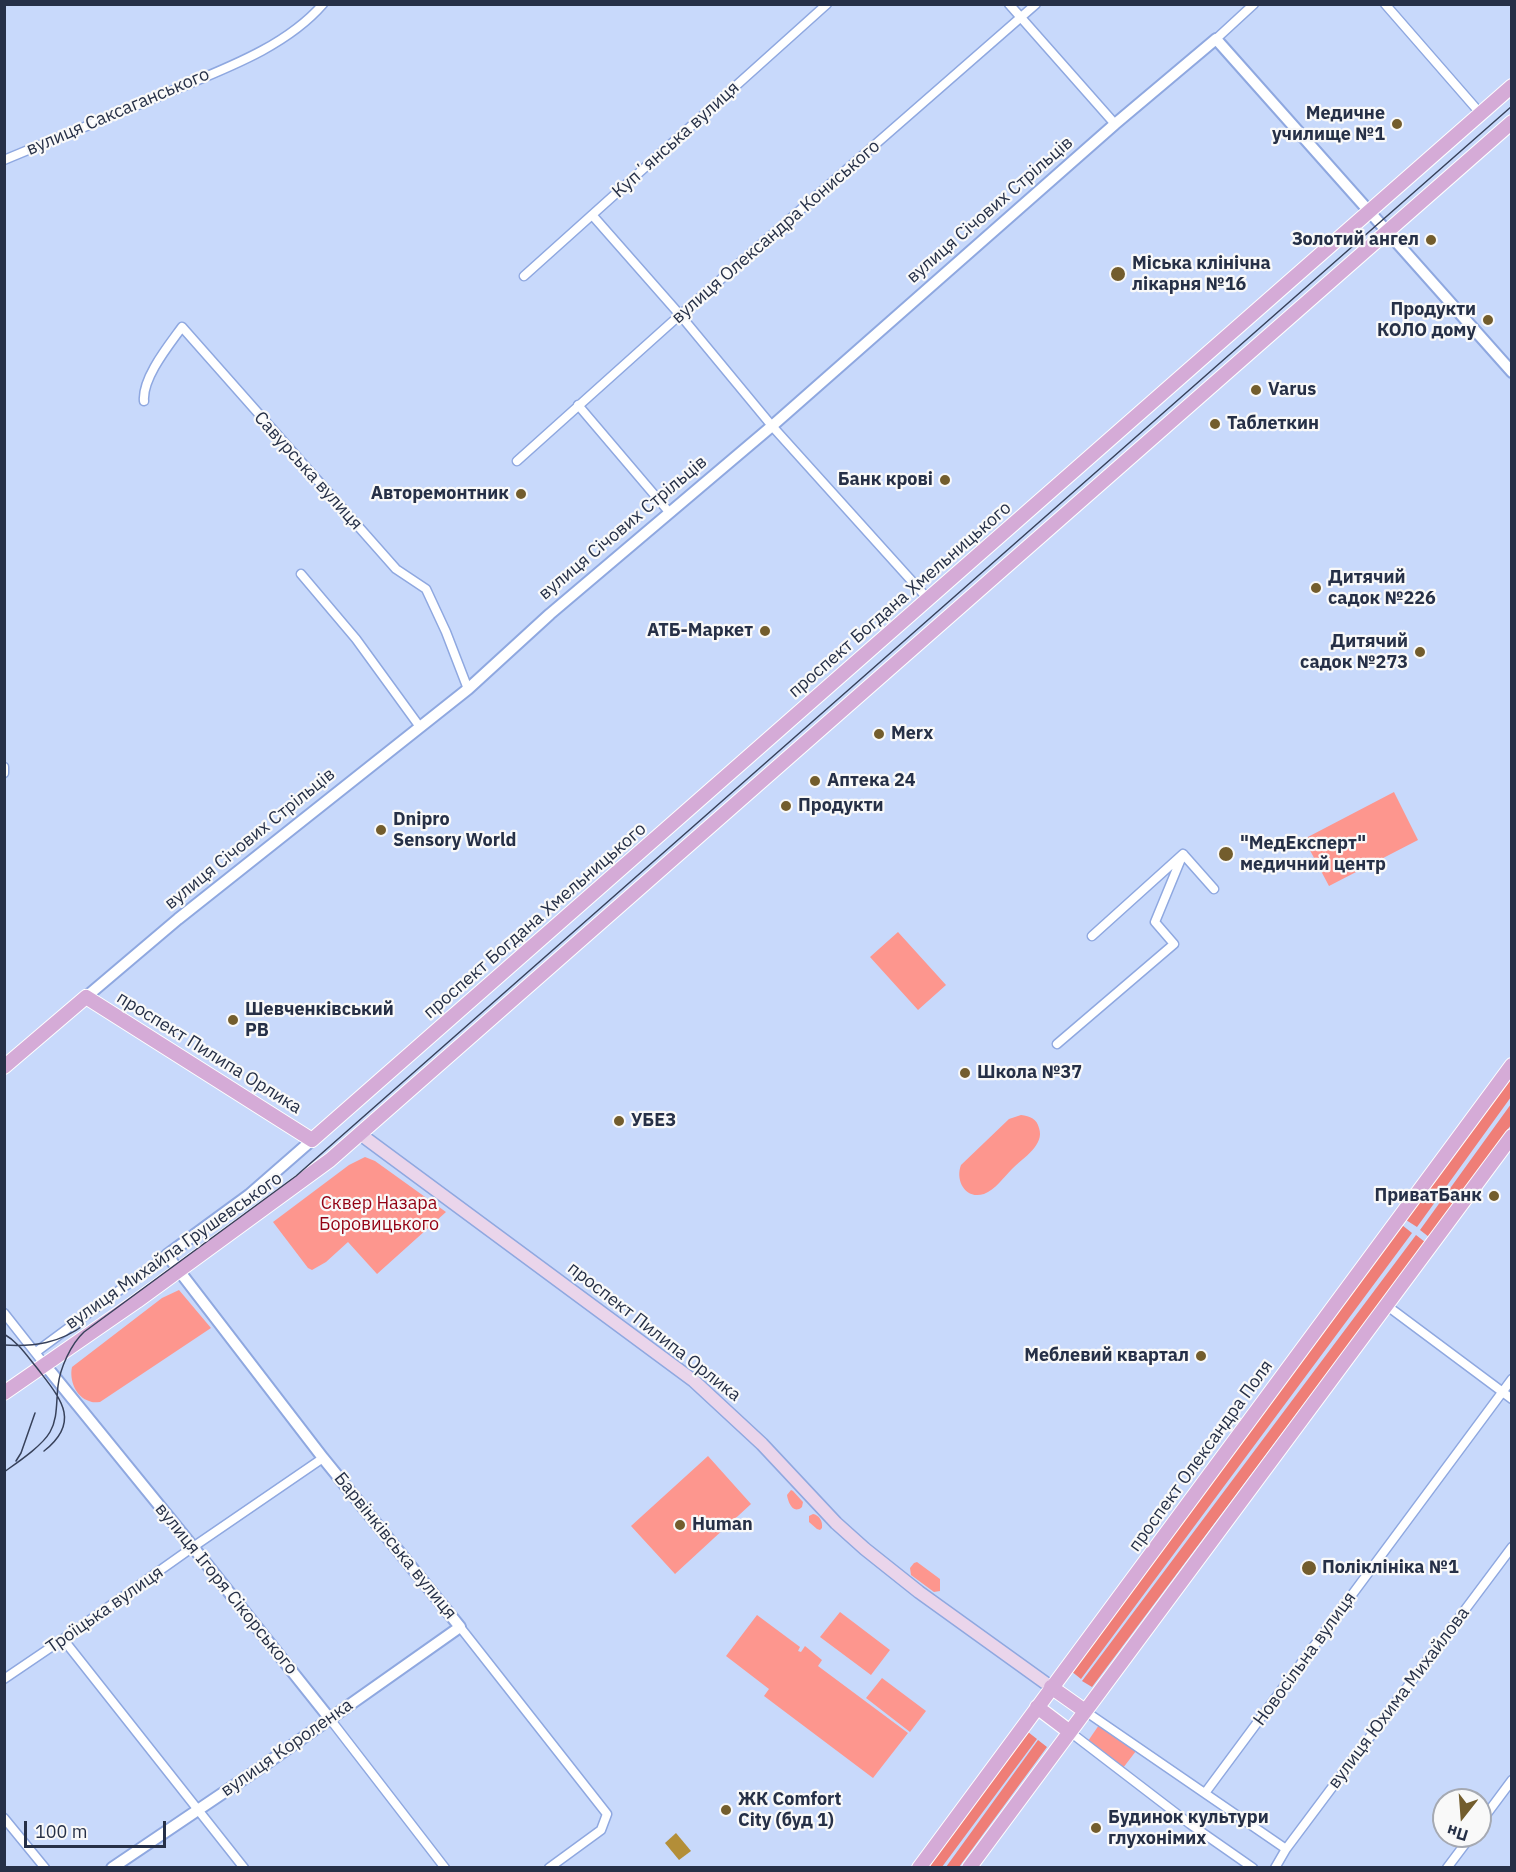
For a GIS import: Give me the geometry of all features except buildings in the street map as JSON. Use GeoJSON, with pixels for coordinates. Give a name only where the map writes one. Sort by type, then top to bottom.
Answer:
{"type":"FeatureCollection","features":[{"type":"Feature","properties":{"kind":"main road","name":"проспект Богдана Хмельницького"},"geometry":{"type":"LineString","coordinates":[[312,1140],[1512,86]]}},
{"type":"Feature","properties":{"kind":"main road"},"geometry":{"type":"LineString","coordinates":[[339,1117],[360,1134],[1512,122]]}},
{"type":"Feature","properties":{"kind":"main road"},"geometry":{"type":"LineString","coordinates":[[928,599],[946,619]]}},
{"type":"Feature","properties":{"kind":"main road"},"geometry":{"type":"LineString","coordinates":[[676,821],[694,841]]}},
{"type":"Feature","properties":{"kind":"main road","name":"вулиця Січових Стрільців"},"geometry":{"type":"LineString","coordinates":[[4,1067],[86,997]]}},
{"type":"Feature","properties":{"kind":"main road","name":"проспект Пилипа Орлика"},"geometry":{"type":"LineString","coordinates":[[86,997],[312,1140]]}},
{"type":"Feature","properties":{"kind":"main road","name":"проспект Олександра Поля"},"geometry":{"type":"LineString","coordinates":[[919,1868],[1512,1065]]}},
{"type":"Feature","properties":{"kind":"main road","name":"проспект Пилипа Орлика"},"geometry":{"type":"LineString","coordinates":[[360,1134],[694,1381],[762,1444],[836,1524],[865,1550],[919,1593],[1052,1687]]}},
{"type":"Feature","properties":{"kind":"main road","name":"вулиця Михайла Грушевського"},"geometry":{"type":"LineString","coordinates":[[4,1393],[306,1179],[360,1134]]}},
{"type":"Feature","properties":{"kind":"main road"},"geometry":{"type":"LineString","coordinates":[[969,1868],[1512,1136]]}},
{"type":"Feature","properties":{"kind":"main road"},"geometry":{"type":"LineString","coordinates":[[1052,1687],[1085,1711]]}},
{"type":"Feature","properties":{"kind":"main road"},"geometry":{"type":"LineString","coordinates":[[1037,1707],[1070,1732]]}},
{"type":"Feature","properties":{"kind":"street","name":"вулиця Саксаганського"},"geometry":{"type":"LineString","coordinates":[[4,160],[232,65],[293,32],[309,20],[323,4]]}},
{"type":"Feature","properties":{"kind":"street","name":"Купʼянська вулиця"},"geometry":{"type":"LineString","coordinates":[[524,276],[827,4]]}},
{"type":"Feature","properties":{"kind":"street"},"geometry":{"type":"LineString","coordinates":[[1009,4],[1115,124]]}},
{"type":"Feature","properties":{"kind":"street","name":"вулиця Олександра Кониського"},"geometry":{"type":"LineString","coordinates":[[517,461],[1036,4]]}},
{"type":"Feature","properties":{"kind":"street","name":"вулиця Січових Стрільців"},"geometry":{"type":"LineString","coordinates":[[86,997],[186,912],[468,689],[517,643],[772,426],[1254,4]]}},
{"type":"Feature","properties":{"kind":"street"},"geometry":{"type":"LineString","coordinates":[[1385,4],[1480,113]]}},
{"type":"Feature","properties":{"kind":"street"},"geometry":{"type":"LineString","coordinates":[[1216,39],[1512,372]]}},
{"type":"Feature","properties":{"kind":"street"},"geometry":{"type":"LineString","coordinates":[[593,216],[681,316],[772,426],[928,599]]}},
{"type":"Feature","properties":{"kind":"street","name":"Савурська вулиця"},"geometry":{"type":"LineString","coordinates":[[144,401],[144,389],[158,362],[182,327],[396,568],[426,589],[468,689]]}},
{"type":"Feature","properties":{"kind":"street"},"geometry":{"type":"LineString","coordinates":[[578,405],[669,512]]}},
{"type":"Feature","properties":{"kind":"street"},"geometry":{"type":"LineString","coordinates":[[301,573],[356,639],[420,727]]}},
{"type":"Feature","properties":{"kind":"street"},"geometry":{"type":"LineString","coordinates":[[4,767],[4,773]]}},
{"type":"Feature","properties":{"kind":"street"},"geometry":{"type":"LineString","coordinates":[[1183,854],[1214,889]]}},
{"type":"Feature","properties":{"kind":"street"},"geometry":{"type":"LineString","coordinates":[[1092,936],[1183,854]]}},
{"type":"Feature","properties":{"kind":"street"},"geometry":{"type":"LineString","coordinates":[[1057,1044],[1174,944],[1155,922],[1183,854]]}},
{"type":"Feature","properties":{"kind":"street","name":"вулиця Михайла Грушевського"},"geometry":{"type":"LineString","coordinates":[[36,1352],[249,1195],[312,1140]]}},
{"type":"Feature","properties":{"kind":"street","name":"Барвінківська вулиця"},"geometry":{"type":"LineString","coordinates":[[167,1255],[323,1458],[603,1807],[607,1814],[601,1830],[549,1868]]}},
{"type":"Feature","properties":{"kind":"street"},"geometry":{"type":"LineString","coordinates":[[1386,1305],[1512,1399]]}},
{"type":"Feature","properties":{"kind":"street","name":"вулиця Ігоря Сікорського"},"geometry":{"type":"LineString","coordinates":[[4,1313],[330,1719],[445,1868]]}},
{"type":"Feature","properties":{"kind":"street","name":"Новосільна вулиця"},"geometry":{"type":"LineString","coordinates":[[1205,1793],[1512,1379]]}},
{"type":"Feature","properties":{"kind":"street","name":"Троїцька вулиця"},"geometry":{"type":"LineString","coordinates":[[4,1679],[323,1458]]}},
{"type":"Feature","properties":{"kind":"street","name":"вулиця Юхима Михайлова"},"geometry":{"type":"LineString","coordinates":[[1275,1868],[1286,1849],[1512,1547]]}},
{"type":"Feature","properties":{"kind":"street","name":"вулиця Короленка"},"geometry":{"type":"LineString","coordinates":[[112,1868],[460,1627]]}},
{"type":"Feature","properties":{"kind":"street"},"geometry":{"type":"LineString","coordinates":[[63,1639],[244,1868]]}},
{"type":"Feature","properties":{"kind":"street"},"geometry":{"type":"LineString","coordinates":[[1085,1711],[1286,1849]]}},
{"type":"Feature","properties":{"kind":"street"},"geometry":{"type":"LineString","coordinates":[[1070,1732],[1190,1824],[1253,1868]]}},
{"type":"Feature","properties":{"kind":"street"},"geometry":{"type":"LineString","coordinates":[[1492,1807],[1512,1780]]}},
{"type":"Feature","properties":{"kind":"street"},"geometry":{"type":"LineString","coordinates":[[4,1818],[45,1868]]}},
{"type":"Feature","properties":{"kind":"street"},"geometry":{"type":"LineString","coordinates":[[1447,1868],[1462,1848]]}},
{"type":"Feature","properties":{"kind":"green space"},"geometry":{"type":"Polygon","coordinates":[[[1394,792],[1418,840],[1329,886],[1304,839],[1394,792]]]}},
{"type":"Feature","properties":{"kind":"green space"},"geometry":{"type":"Polygon","coordinates":[[[898,932],[946,985],[918,1010],[870,957],[898,932]]]}},
{"type":"Feature","properties":{"kind":"green space"},"geometry":{"type":"Polygon","coordinates":[[[1021,1115],[1033,1118],[1037,1122],[1040,1134],[1036,1146],[988,1192],[977,1195],[967,1191],[959,1177],[961,1165],[1009,1119],[1021,1115]]]}},
{"type":"Feature","properties":{"kind":"green space","name":"Сквер Назара Боровицького"},"geometry":{"type":"Polygon","coordinates":[[[365,1157],[375,1161],[446,1212],[377,1274],[348,1242],[326,1262],[312,1270],[308,1268],[273,1222],[349,1165],[365,1157]]]}},
{"type":"Feature","properties":{"kind":"green space"},"geometry":{"type":"Polygon","coordinates":[[[179,1290],[211,1328],[100,1402],[90,1402],[80,1396],[73,1382],[72,1367],[162,1298],[179,1290]]]}},
{"type":"Feature","properties":{"kind":"green space","name":"Human"},"geometry":{"type":"Polygon","coordinates":[[[708,1456],[751,1504],[675,1574],[631,1526],[708,1456]]]}},
{"type":"Feature","properties":{"kind":"green space"},"geometry":{"type":"Polygon","coordinates":[[[791,1490],[803,1502],[799,1509],[794,1509],[788,1501],[787,1495],[791,1490]]]}},
{"type":"Feature","properties":{"kind":"green space"},"geometry":{"type":"Polygon","coordinates":[[[813,1514],[821,1521],[820,1530],[809,1522],[809,1516],[813,1514]]]}},
{"type":"Feature","properties":{"kind":"green space"},"geometry":{"type":"Polygon","coordinates":[[[917,1562],[940,1579],[940,1591],[934,1592],[911,1575],[910,1568],[917,1562]]]}},
{"type":"Feature","properties":{"kind":"green space"},"geometry":{"type":"Polygon","coordinates":[[[840,1612],[890,1650],[871,1675],[820,1637],[840,1612]]]}},
{"type":"Feature","properties":{"kind":"green space"},"geometry":{"type":"Polygon","coordinates":[[[757,1615],[800,1647],[798,1651],[801,1652],[805,1646],[822,1660],[818,1666],[908,1733],[873,1778],[764,1696],[769,1689],[726,1656],[757,1615]]]}},
{"type":"Feature","properties":{"kind":"green space"},"geometry":{"type":"Polygon","coordinates":[[[882,1678],[926,1711],[910,1732],[866,1698],[882,1678]]]}},
{"type":"Feature","properties":{"kind":"green space"},"geometry":{"type":"Polygon","coordinates":[[[1099,1725],[1136,1751],[1123,1768],[1088,1741],[1099,1725]]]}},
{"type":"Feature","properties":{"kind":"shaded area"},"geometry":{"type":"Polygon","coordinates":[[[1511,1075],[1511,1097],[1417,1227],[1406,1220],[1511,1075]]]}},
{"type":"Feature","properties":{"kind":"shaded area"},"geometry":{"type":"Polygon","coordinates":[[[1511,1104],[1511,1125],[1429,1237],[1420,1230],[1511,1104]]]}},
{"type":"Feature","properties":{"kind":"shaded area"},"geometry":{"type":"Polygon","coordinates":[[[1402,1225],[1412,1233],[1081,1679],[1071,1671],[1402,1225]]]}},
{"type":"Feature","properties":{"kind":"shaded area"},"geometry":{"type":"Polygon","coordinates":[[[1416,1235],[1425,1242],[1092,1687],[1082,1681],[1416,1235]]]}},
{"type":"Feature","properties":{"kind":"shaded area"},"geometry":{"type":"Polygon","coordinates":[[[1028,1732],[1037,1739],[942,1867],[929,1867],[1028,1732]]]}},
{"type":"Feature","properties":{"kind":"shaded area"},"geometry":{"type":"Polygon","coordinates":[[[1038,1740],[1047,1747],[959,1867],[946,1867],[1038,1740]]]}},
{"type":"Feature","properties":{"kind":"shaded area"},"geometry":{"type":"Polygon","coordinates":[[[676,1833],[691,1851],[679,1860],[665,1843],[676,1833]]]}},
{"type":"Feature","properties":{"kind":"tram line"},"geometry":{"type":"LineString","coordinates":[[4,1472],[36,1448],[53,1427],[61,1372],[71,1350],[84,1332],[296,1176],[1512,106]]}},
{"type":"Feature","properties":{"kind":"tram line"},"geometry":{"type":"LineString","coordinates":[[4,1345],[26,1345],[56,1340],[84,1325]]}},
{"type":"Feature","properties":{"kind":"tram line"},"geometry":{"type":"LineString","coordinates":[[4,1334],[18,1345],[37,1368],[53,1389],[63,1410],[65,1419],[62,1430],[56,1440],[44,1451]]}},
{"type":"Feature","properties":{"kind":"tram line"},"geometry":{"type":"LineString","coordinates":[[16,1461],[35,1413]]}},
{"type":"Feature","properties":{"kind":"place","name":"Медичне училище №1"},"geometry":{"type":"Point","coordinates":[1397,124]}},
{"type":"Feature","properties":{"kind":"place","name":"Золотий ангел"},"geometry":{"type":"Point","coordinates":[1431,240]}},
{"type":"Feature","properties":{"kind":"place","name":"Міська клінічна лікарня №16"},"geometry":{"type":"Point","coordinates":[1118,274]}},
{"type":"Feature","properties":{"kind":"place","name":"Продукти КОЛО дому"},"geometry":{"type":"Point","coordinates":[1488,320]}},
{"type":"Feature","properties":{"kind":"place","name":"Varus"},"geometry":{"type":"Point","coordinates":[1256,390]}},
{"type":"Feature","properties":{"kind":"place","name":"Таблеткин"},"geometry":{"type":"Point","coordinates":[1215,424]}},
{"type":"Feature","properties":{"kind":"place","name":"Банк крові"},"geometry":{"type":"Point","coordinates":[945,480]}},
{"type":"Feature","properties":{"kind":"place","name":"Авторемонтник"},"geometry":{"type":"Point","coordinates":[521,494]}},
{"type":"Feature","properties":{"kind":"place","name":"Дитячий садок №226"},"geometry":{"type":"Point","coordinates":[1316,588]}},
{"type":"Feature","properties":{"kind":"place","name":"АТБ-Маркет"},"geometry":{"type":"Point","coordinates":[765,631]}},
{"type":"Feature","properties":{"kind":"place","name":"Дитячий садок №273"},"geometry":{"type":"Point","coordinates":[1420,652]}},
{"type":"Feature","properties":{"kind":"place","name":"Merx"},"geometry":{"type":"Point","coordinates":[879,734]}},
{"type":"Feature","properties":{"kind":"place","name":"Аптека 24"},"geometry":{"type":"Point","coordinates":[815,781]}},
{"type":"Feature","properties":{"kind":"place","name":"Продукти"},"geometry":{"type":"Point","coordinates":[786,806]}},
{"type":"Feature","properties":{"kind":"place","name":"Dnipro Sensory World"},"geometry":{"type":"Point","coordinates":[381,830]}},
{"type":"Feature","properties":{"kind":"place","name":"\"МедЕксперт\" медичний центр"},"geometry":{"type":"Point","coordinates":[1226,854]}},
{"type":"Feature","properties":{"kind":"place","name":"Шевченківський РВ"},"geometry":{"type":"Point","coordinates":[233,1020]}},
{"type":"Feature","properties":{"kind":"place","name":"Школа №37"},"geometry":{"type":"Point","coordinates":[965,1073]}},
{"type":"Feature","properties":{"kind":"place","name":"УБЕЗ"},"geometry":{"type":"Point","coordinates":[619,1121]}},
{"type":"Feature","properties":{"kind":"place","name":"ПриватБанк"},"geometry":{"type":"Point","coordinates":[1494,1196]}},
{"type":"Feature","properties":{"kind":"place","name":"Меблевий квартал"},"geometry":{"type":"Point","coordinates":[1201,1356]}},
{"type":"Feature","properties":{"kind":"place","name":"Human"},"geometry":{"type":"Point","coordinates":[680,1525]}},
{"type":"Feature","properties":{"kind":"place","name":"Поліклініка №1"},"geometry":{"type":"Point","coordinates":[1309,1568]}},
{"type":"Feature","properties":{"kind":"place","name":"ЖК Comfort City (буд 1)"},"geometry":{"type":"Point","coordinates":[726,1810]}},
{"type":"Feature","properties":{"kind":"place","name":"Будинок культури глухонімих"},"geometry":{"type":"Point","coordinates":[1096,1828]}}]}
